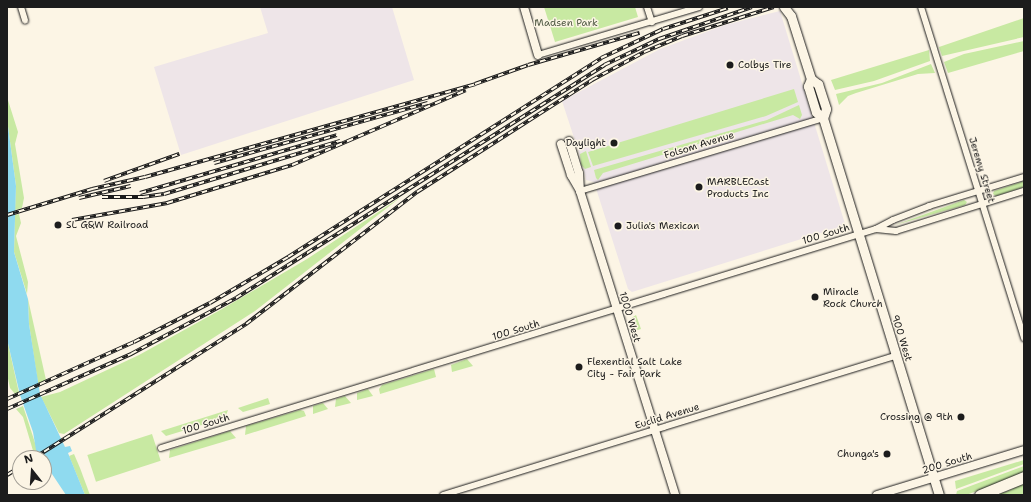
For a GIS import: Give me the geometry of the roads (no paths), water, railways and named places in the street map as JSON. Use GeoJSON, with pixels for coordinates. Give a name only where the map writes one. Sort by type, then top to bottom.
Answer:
{"type":"FeatureCollection","features":[{"type":"Feature","properties":{"kind":"highway"},"geometry":{"type":"LineString","coordinates":[[980,495],[1024,477]]}},
{"type":"Feature","properties":{"kind":"main road","name":"900 West"},"geometry":{"type":"LineString","coordinates":[[784,7],[793,12],[811,79],[818,84],[826,109],[823,118],[939,495]]}},
{"type":"Feature","properties":{"kind":"street"},"geometry":{"type":"LineString","coordinates":[[21,7],[25,20]]}},
{"type":"Feature","properties":{"kind":"street"},"geometry":{"type":"LineString","coordinates":[[524,7],[538,55],[699,7]]}},
{"type":"Feature","properties":{"kind":"street"},"geometry":{"type":"LineString","coordinates":[[647,7],[652,22]]}},
{"type":"Feature","properties":{"kind":"street","name":"Jeremy Street"},"geometry":{"type":"LineString","coordinates":[[921,7],[1024,338]]}},
{"type":"Feature","properties":{"kind":"street","name":"Folsom Avenue"},"geometry":{"type":"LineString","coordinates":[[580,191],[823,118]]}},
{"type":"Feature","properties":{"kind":"street","name":"1000 West"},"geometry":{"type":"LineString","coordinates":[[565,143],[579,173],[580,191],[674,495]]}},
{"type":"Feature","properties":{"kind":"street","name":"100 South"},"geometry":{"type":"LineString","coordinates":[[161,448],[858,235],[876,229],[892,220],[1024,177]]}},
{"type":"Feature","properties":{"kind":"street","name":"100 South"},"geometry":{"type":"LineString","coordinates":[[876,229],[896,231],[1024,191]]}},
{"type":"Feature","properties":{"kind":"street","name":"Euclid Avenue"},"geometry":{"type":"LineString","coordinates":[[443,495],[896,356]]}},
{"type":"Feature","properties":{"kind":"street","name":"200 South"},"geometry":{"type":"LineString","coordinates":[[876,495],[1024,450]]}},
{"type":"Feature","properties":{"kind":"water"},"geometry":{"type":"Polygon","coordinates":[[[7,119],[16,186],[14,252],[28,299],[29,324],[40,394],[65,447],[70,446],[72,451],[68,453],[85,495],[66,495],[52,474],[52,450],[36,450],[33,432],[20,395],[7,339],[7,119]]]}},
{"type":"Feature","properties":{"kind":"railway"},"geometry":{"type":"LineString","coordinates":[[7,409],[131,354],[236,298],[604,65],[659,39],[752,7]]}},
{"type":"Feature","properties":{"kind":"railway"},"geometry":{"type":"LineString","coordinates":[[47,450],[246,324],[417,192],[592,80],[644,52],[682,36],[774,7]]}},
{"type":"Feature","properties":{"kind":"railway"},"geometry":{"type":"LineString","coordinates":[[7,399],[134,342],[210,303],[288,257],[601,58],[663,29],[728,8]]}},
{"type":"Feature","properties":{"kind":"railway"},"geometry":{"type":"LineString","coordinates":[[7,215],[92,189],[145,177],[475,84],[528,65],[639,33]]}},
{"type":"Feature","properties":{"kind":"railway"},"geometry":{"type":"LineString","coordinates":[[72,220],[167,203],[292,165],[466,90]]}},
{"type":"Feature","properties":{"kind":"railway"},"geometry":{"type":"LineString","coordinates":[[214,163],[428,103]]}},
{"type":"Feature","properties":{"kind":"railway"},"geometry":{"type":"LineString","coordinates":[[140,193],[337,135]]}},
{"type":"Feature","properties":{"kind":"railway"},"geometry":{"type":"LineString","coordinates":[[102,197],[143,197],[164,194],[340,141]]}},
{"type":"Feature","properties":{"kind":"railway"},"geometry":{"type":"LineString","coordinates":[[104,181],[179,154]]}},
{"type":"Feature","properties":{"kind":"railway"},"geometry":{"type":"LineString","coordinates":[[79,198],[131,186]]}},
{"type":"Feature","properties":{"kind":"railway"},"geometry":{"type":"LineString","coordinates":[[7,475],[12,472]]}},
{"type":"Feature","properties":{"kind":"place","name":"Colbys Tire"},"geometry":{"type":"Point","coordinates":[730,65]}},
{"type":"Feature","properties":{"kind":"place","name":"Daylight"},"geometry":{"type":"Point","coordinates":[614,143]}},
{"type":"Feature","properties":{"kind":"place","name":"MARBLECast Products Inc"},"geometry":{"type":"Point","coordinates":[699,187]}},
{"type":"Feature","properties":{"kind":"place","name":"SL G&W Railroad"},"geometry":{"type":"Point","coordinates":[58,225]}},
{"type":"Feature","properties":{"kind":"place","name":"Julia's Mexican"},"geometry":{"type":"Point","coordinates":[618,226]}},
{"type":"Feature","properties":{"kind":"place","name":"Miracle Rock Church"},"geometry":{"type":"Point","coordinates":[815,297]}},
{"type":"Feature","properties":{"kind":"place","name":"Flexential Salt Lake City - Fair Park"},"geometry":{"type":"Point","coordinates":[579,367]}},
{"type":"Feature","properties":{"kind":"place","name":"Crossing @ 9th"},"geometry":{"type":"Point","coordinates":[961,417]}},
{"type":"Feature","properties":{"kind":"place","name":"Chunga's"},"geometry":{"type":"Point","coordinates":[887,454]}},
{"type":"Feature","properties":{"kind":"park label","name":"Madsen Park"},"geometry":{"type":"Point","coordinates":[566,23]}}]}
